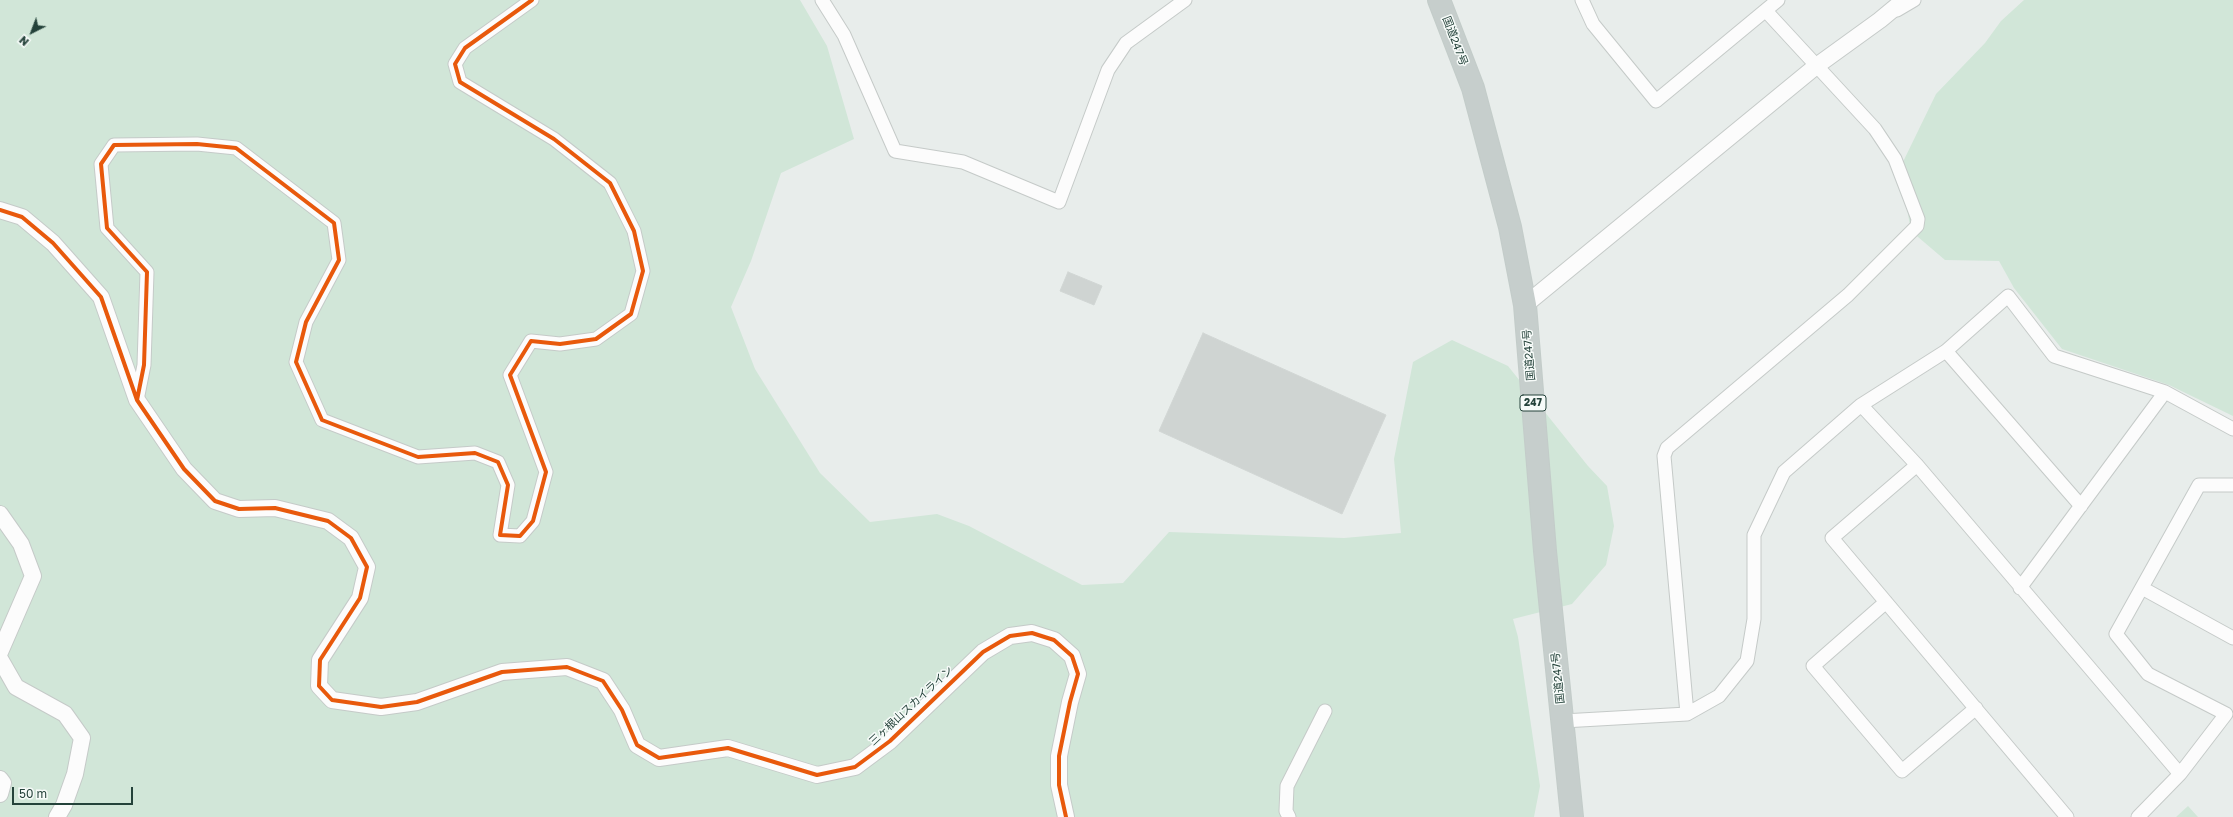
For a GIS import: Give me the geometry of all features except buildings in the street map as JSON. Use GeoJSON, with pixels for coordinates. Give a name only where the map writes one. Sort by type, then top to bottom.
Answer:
{"type":"FeatureCollection","features":[{"type":"Feature","properties":{"kind":"highway","name":"国道247号"},"geometry":{"type":"LineString","coordinates":[[1439,0],[1473,88],[1510,227],[1525,305],[1545,550],[1572,817]]}},
{"type":"Feature","properties":{"kind":"street"},"geometry":{"type":"LineString","coordinates":[[137,400],[144,365],[147,272],[107,228],[102,164],[114,145],[197,144],[236,148],[334,223],[339,260],[306,322],[296,362],[322,420],[418,457],[474,453],[498,462],[508,485],[500,535],[520,536],[533,521],[546,472],[510,376],[531,340],[560,344],[596,339],[631,314],[642,271],[634,231],[610,183],[554,139],[460,82],[454,64],[465,48],[532,0]]}},
{"type":"Feature","properties":{"kind":"street"},"geometry":{"type":"LineString","coordinates":[[822,0],[844,35],[896,151],[963,162],[1059,202],[1108,70],[1126,43],[1185,0]]}},
{"type":"Feature","properties":{"kind":"street"},"geometry":{"type":"LineString","coordinates":[[1582,0],[1593,24],[1656,101],[1778,0]]}},
{"type":"Feature","properties":{"kind":"street"},"geometry":{"type":"LineString","coordinates":[[1880,20],[1895,0]]}},
{"type":"Feature","properties":{"kind":"street"},"geometry":{"type":"LineString","coordinates":[[1525,305],[1815,67],[1880,20],[1904,0]]}},
{"type":"Feature","properties":{"kind":"street"},"geometry":{"type":"LineString","coordinates":[[1880,20],[1914,0]]}},
{"type":"Feature","properties":{"kind":"street"},"geometry":{"type":"LineString","coordinates":[[1687,714],[1664,456],[1667,448],[1848,295],[1917,226],[1918,219],[1891,153],[1874,129],[1815,67],[1766,11]]}},
{"type":"Feature","properties":{"kind":"street","name":"三ヶ根山スカイライン"},"geometry":{"type":"LineString","coordinates":[[0,210],[22,216],[43,234],[101,297],[137,400],[184,469],[215,501],[240,509],[275,508],[328,521],[351,538],[367,567],[360,598],[320,660],[319,686],[332,700],[381,707],[417,702],[502,672],[567,666],[603,681],[622,710],[637,745],[659,758],[728,748],[817,775],[855,767],[890,741],[983,652],[1010,636],[1032,633],[1054,640],[1072,656],[1078,674],[1070,702],[1059,756],[1059,785],[1066,817]]}},
{"type":"Feature","properties":{"kind":"street"},"geometry":{"type":"LineString","coordinates":[[1563,721],[1687,714],[1719,696],[1747,661],[1754,619],[1754,535],[1784,472],[1861,405],[1946,351],[2008,296],[2054,356],[2165,392],[2233,429]]}},
{"type":"Feature","properties":{"kind":"street"},"geometry":{"type":"LineString","coordinates":[[1946,351],[2080,506]]}},
{"type":"Feature","properties":{"kind":"street"},"geometry":{"type":"LineString","coordinates":[[2020,588],[2165,392]]}},
{"type":"Feature","properties":{"kind":"street"},"geometry":{"type":"LineString","coordinates":[[1861,405],[1917,465],[2020,588],[2180,774]]}},
{"type":"Feature","properties":{"kind":"street"},"geometry":{"type":"LineString","coordinates":[[1917,465],[1832,538],[2067,817]]}},
{"type":"Feature","properties":{"kind":"street"},"geometry":{"type":"LineString","coordinates":[[2138,817],[2180,774],[2229,718],[2148,674],[2116,634],[2199,485],[2233,485]]}},
{"type":"Feature","properties":{"kind":"street"},"geometry":{"type":"LineString","coordinates":[[0,514],[21,544],[33,576],[0,652]]}},
{"type":"Feature","properties":{"kind":"street"},"geometry":{"type":"LineString","coordinates":[[2142,588],[2233,638]]}},
{"type":"Feature","properties":{"kind":"street"},"geometry":{"type":"LineString","coordinates":[[1886,602],[1812,666],[1902,771],[1976,708]]}},
{"type":"Feature","properties":{"kind":"street"},"geometry":{"type":"LineString","coordinates":[[0,659],[16,687],[65,714],[82,738],[75,774],[64,805],[57,817]]}},
{"type":"Feature","properties":{"kind":"street"},"geometry":{"type":"LineString","coordinates":[[1289,817],[1286,811],[1287,786],[1325,711]]}},
{"type":"Feature","properties":{"kind":"street"},"geometry":{"type":"LineString","coordinates":[[0,779],[3,783],[0,794]]}},
{"type":"Feature","properties":{"kind":"green space"},"geometry":{"type":"Polygon","coordinates":[[[0,0],[800,0],[827,46],[854,139],[781,173],[751,261],[731,307],[755,369],[820,473],[870,522],[937,514],[969,526],[1082,585],[1123,583],[1169,532],[1344,538],[1401,533],[1394,459],[1413,362],[1452,340],[1508,366],[1588,466],[1607,486],[1614,526],[1606,565],[1572,604],[1513,619],[1518,637],[1540,786],[1534,817],[0,817],[0,0]]]}},
{"type":"Feature","properties":{"kind":"green space"},"geometry":{"type":"Polygon","coordinates":[[[2024,0],[2233,0],[2233,416],[2169,385],[2062,349],[2014,288],[1999,261],[1945,260],[1911,231],[1900,168],[1936,94],[1985,43],[2001,21],[2024,0]]]}},
{"type":"Feature","properties":{"kind":"green space"},"geometry":{"type":"Polygon","coordinates":[[[2188,806],[2198,817],[2176,817],[2188,806]]]}},
{"type":"Feature","properties":{"kind":"cycle path"},"geometry":{"type":"LineString","coordinates":[[137,400],[144,365],[147,272],[107,228],[101,164],[114,145],[197,144],[236,148],[334,223],[339,260],[306,322],[296,362],[322,420],[418,457],[475,453],[498,462],[508,485],[500,535],[520,536],[533,521],[546,472],[510,375],[531,341],[560,344],[596,339],[631,314],[643,271],[634,231],[610,183],[554,139],[460,82],[455,64],[465,48],[532,0]]}},
{"type":"Feature","properties":{"kind":"cycle path"},"geometry":{"type":"LineString","coordinates":[[0,210],[22,217],[53,243],[101,297],[137,400],[184,469],[215,501],[239,509],[275,508],[328,521],[351,538],[367,567],[360,598],[320,660],[319,686],[332,700],[381,707],[417,702],[502,672],[567,667],[603,681],[622,710],[637,745],[659,758],[728,748],[817,775],[855,767],[890,741],[983,652],[1010,636],[1032,633],[1054,640],[1072,656],[1078,674],[1070,702],[1059,756],[1059,785],[1066,817]]}}]}
